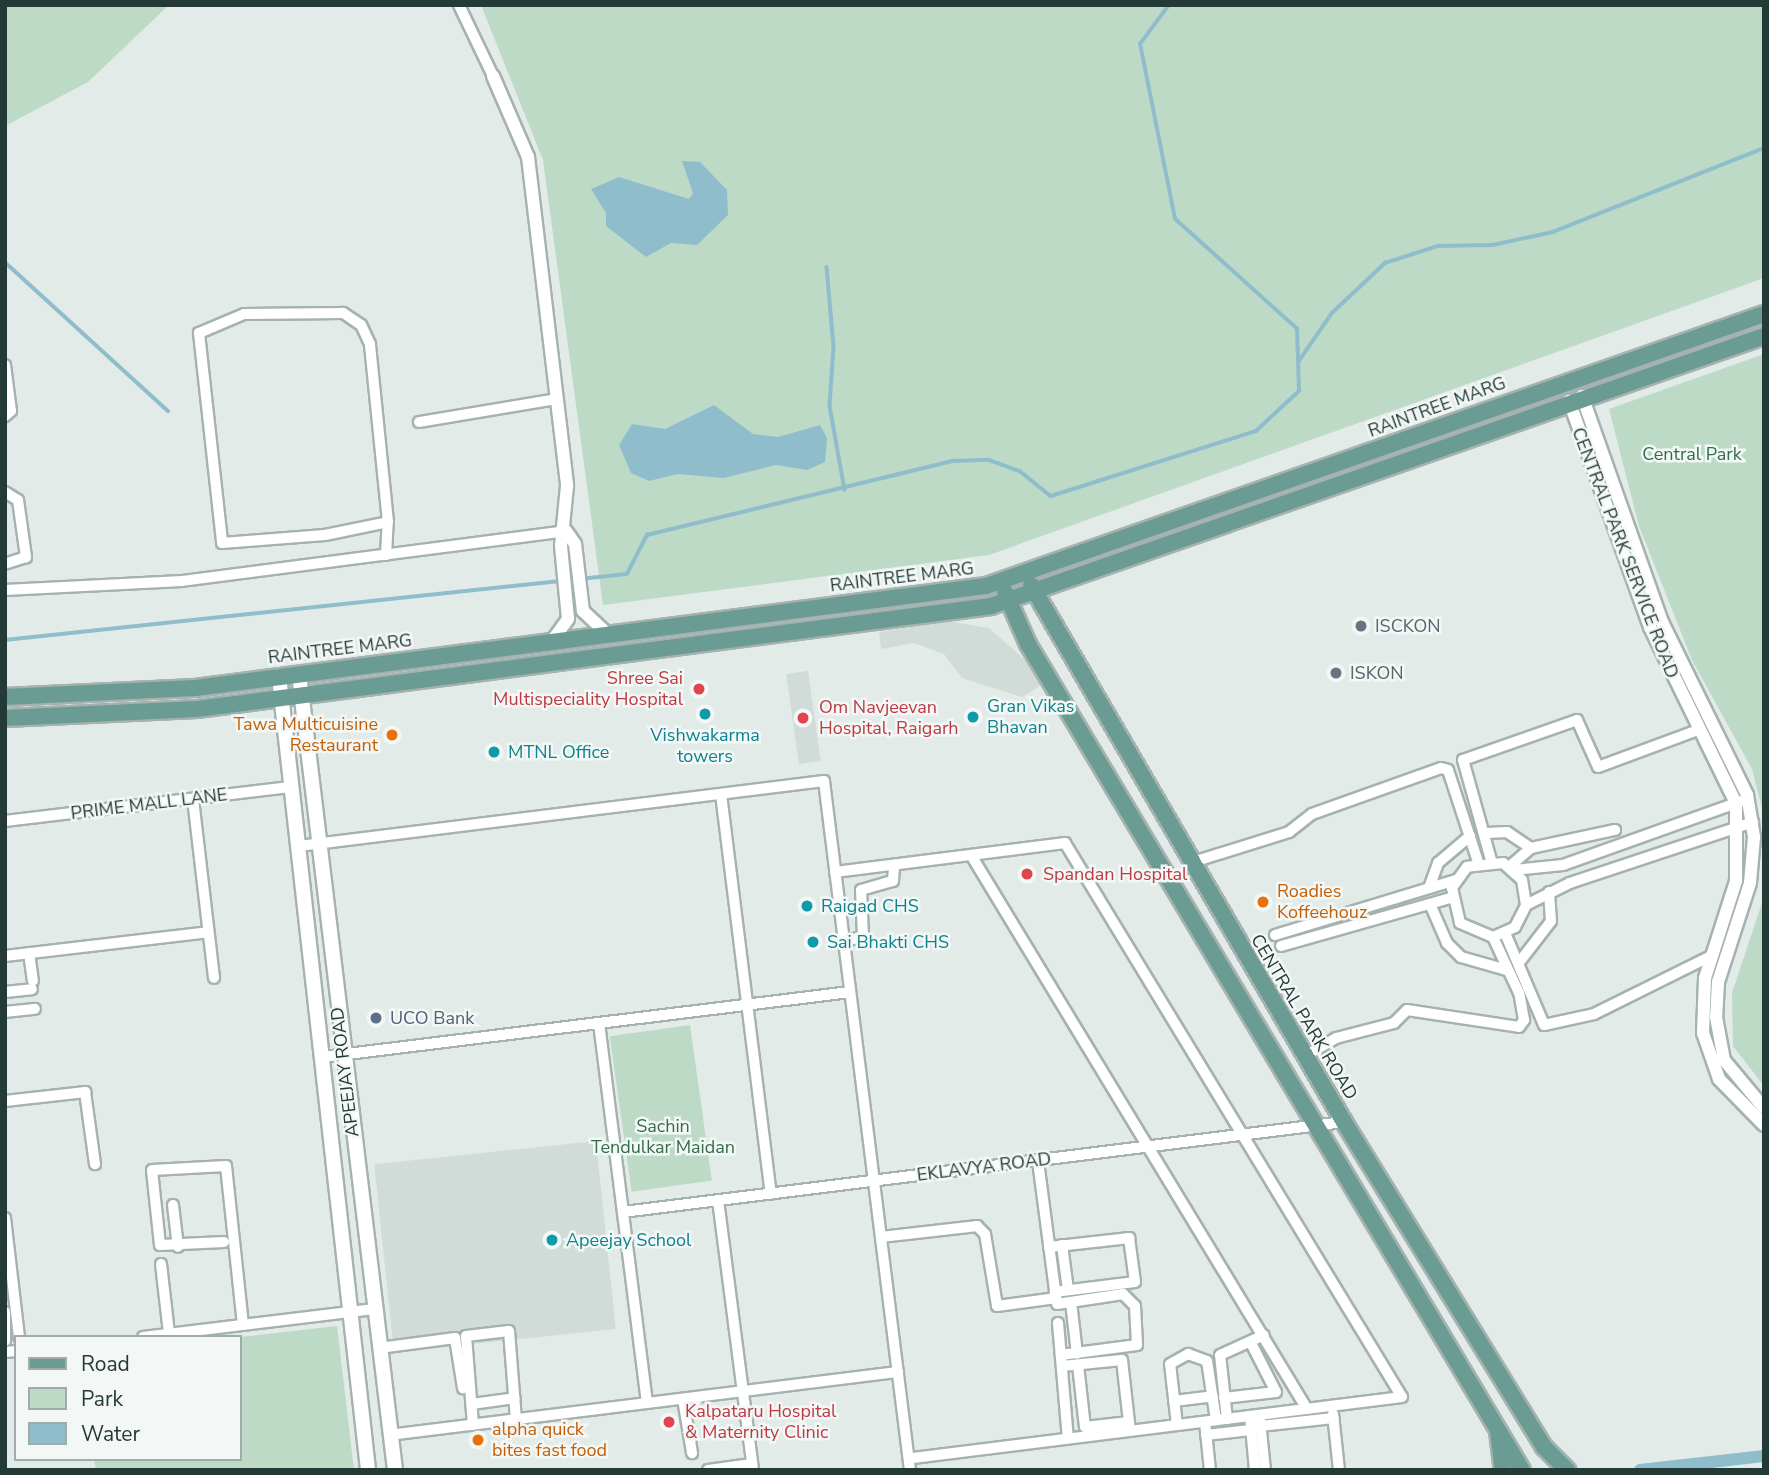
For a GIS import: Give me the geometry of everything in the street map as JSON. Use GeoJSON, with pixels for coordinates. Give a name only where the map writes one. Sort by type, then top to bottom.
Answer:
{"type":"FeatureCollection","features":[{"type":"Feature","properties":{"kind":"main road","name":"RAINTREE MARG"},"geometry":{"type":"LineString","coordinates":[[5,697],[142,693],[1001,582],[1764,314]]}},
{"type":"Feature","properties":{"kind":"main road"},"geometry":{"type":"LineString","coordinates":[[5,718],[144,714],[1008,601],[1575,398],[1764,336]]}},
{"type":"Feature","properties":{"kind":"main road","name":"CENTRAL PARK ROAD"},"geometry":{"type":"LineString","coordinates":[[1027,573],[1034,593],[1344,1122],[1544,1447],[1567,1470]]}},
{"type":"Feature","properties":{"kind":"main road"},"geometry":{"type":"LineString","coordinates":[[1001,582],[1008,601],[1522,1470]]}},
{"type":"Feature","properties":{"kind":"main road","name":"APEEJAY ROAD"},"geometry":{"type":"LineString","coordinates":[[299,674],[395,1470]]}},
{"type":"Feature","properties":{"kind":"main road","name":"APEEJAY ROAD"},"geometry":{"type":"LineString","coordinates":[[279,676],[368,1470]]}},
{"type":"Feature","properties":{"kind":"main road"},"geometry":{"type":"LineString","coordinates":[[1494,1419],[1503,1470]]}},
{"type":"Feature","properties":{"kind":"street"},"geometry":{"type":"LineString","coordinates":[[459,5],[528,157],[557,398],[566,531],[564,569],[586,618],[608,634]]}},
{"type":"Feature","properties":{"kind":"street"},"geometry":{"type":"LineString","coordinates":[[386,555],[388,522],[370,344],[361,325],[343,313],[244,314],[199,333],[222,543],[313,537],[388,522]]}},
{"type":"Feature","properties":{"kind":"street"},"geometry":{"type":"LineString","coordinates":[[5,365],[11,411],[5,416]]}},
{"type":"Feature","properties":{"kind":"street"},"geometry":{"type":"LineString","coordinates":[[419,422],[557,398]]}},
{"type":"Feature","properties":{"kind":"street","name":"CENTRAL PARK SERVICE ROAD"},"geometry":{"type":"LineString","coordinates":[[1575,398],[1650,627],[1698,730],[1742,801],[1734,888],[1702,1002],[1711,1065],[1764,1125]]}},
{"type":"Feature","properties":{"kind":"street","name":"CENTRAL PARK SERVICE ROAD"},"geometry":{"type":"LineString","coordinates":[[1575,398],[1662,622],[1753,822],[1749,883],[1718,982],[1716,1017],[1724,1060],[1764,1108]]}},
{"type":"Feature","properties":{"kind":"street"},"geometry":{"type":"LineString","coordinates":[[5,492],[18,500],[26,557],[5,564]]}},
{"type":"Feature","properties":{"kind":"street"},"geometry":{"type":"LineString","coordinates":[[5,590],[182,581],[566,531]]}},
{"type":"Feature","properties":{"kind":"street"},"geometry":{"type":"LineString","coordinates":[[551,642],[567,625],[574,592],[577,567],[566,531]]}},
{"type":"Feature","properties":{"kind":"street"},"geometry":{"type":"LineString","coordinates":[[1491,860],[1486,833],[1463,760],[1577,720],[1598,767],[1698,730]]}},
{"type":"Feature","properties":{"kind":"street"},"geometry":{"type":"LineString","coordinates":[[1190,863],[1289,832],[1312,814],[1441,768],[1448,770],[1478,862]]}},
{"type":"Feature","properties":{"kind":"street"},"geometry":{"type":"LineString","coordinates":[[299,846],[824,781],[909,1464],[1068,1439],[1130,1426]]}},
{"type":"Feature","properties":{"kind":"street","name":"PRIME MALL LANE"},"geometry":{"type":"LineString","coordinates":[[5,821],[292,787]]}},
{"type":"Feature","properties":{"kind":"street"},"geometry":{"type":"LineString","coordinates":[[721,794],[771,1194]]}},
{"type":"Feature","properties":{"kind":"street"},"geometry":{"type":"LineString","coordinates":[[193,799],[214,978]]}},
{"type":"Feature","properties":{"kind":"street"},"geometry":{"type":"LineString","coordinates":[[1275,935],[1456,880],[1478,862],[1491,860],[1512,868],[1563,865],[1742,801]]}},
{"type":"Feature","properties":{"kind":"street"},"geometry":{"type":"LineString","coordinates":[[1456,880],[1451,898],[1460,923],[1493,936],[1505,933],[1526,905],[1549,892],[1753,822]]}},
{"type":"Feature","properties":{"kind":"street"},"geometry":{"type":"LineString","coordinates":[[1512,868],[1531,848],[1615,830]]}},
{"type":"Feature","properties":{"kind":"street"},"geometry":{"type":"LineString","coordinates":[[1486,833],[1515,835],[1531,848]]}},
{"type":"Feature","properties":{"kind":"street"},"geometry":{"type":"LineString","coordinates":[[1429,888],[1438,863],[1470,836]]}},
{"type":"Feature","properties":{"kind":"street"},"geometry":{"type":"LineString","coordinates":[[835,872],[1065,843],[1402,1397],[1307,1409],[1206,1436]]}},
{"type":"Feature","properties":{"kind":"street"},"geometry":{"type":"LineString","coordinates":[[971,855],[1307,1409]]}},
{"type":"Feature","properties":{"kind":"street"},"geometry":{"type":"LineString","coordinates":[[843,941],[863,937],[861,890],[893,881],[894,865]]}},
{"type":"Feature","properties":{"kind":"street"},"geometry":{"type":"LineString","coordinates":[[1512,868],[1526,905]]}},
{"type":"Feature","properties":{"kind":"street"},"geometry":{"type":"LineString","coordinates":[[1521,960],[1551,921],[1549,892]]}},
{"type":"Feature","properties":{"kind":"street"},"geometry":{"type":"LineString","coordinates":[[1281,946],[1451,898]]}},
{"type":"Feature","properties":{"kind":"street"},"geometry":{"type":"LineString","coordinates":[[1430,904],[1447,943],[1461,957],[1507,970]]}},
{"type":"Feature","properties":{"kind":"street"},"geometry":{"type":"LineString","coordinates":[[5,956],[208,932]]}},
{"type":"Feature","properties":{"kind":"street"},"geometry":{"type":"LineString","coordinates":[[1505,933],[1521,960],[1544,1025],[1594,1014],[1713,956]]}},
{"type":"Feature","properties":{"kind":"street"},"geometry":{"type":"LineString","coordinates":[[1305,1056],[1336,1038],[1394,1023],[1407,1010],[1519,1027],[1524,1020],[1519,993],[1493,936]]}},
{"type":"Feature","properties":{"kind":"street"},"geometry":{"type":"LineString","coordinates":[[5,990],[33,985],[29,953]]}},
{"type":"Feature","properties":{"kind":"street"},"geometry":{"type":"LineString","coordinates":[[323,1057],[850,992]]}},
{"type":"Feature","properties":{"kind":"street"},"geometry":{"type":"LineString","coordinates":[[5,1012],[35,1009]]}},
{"type":"Feature","properties":{"kind":"street"},"geometry":{"type":"LineString","coordinates":[[599,1023],[647,1403]]}},
{"type":"Feature","properties":{"kind":"street"},"geometry":{"type":"LineString","coordinates":[[5,1101],[85,1091],[94,1164]]}},
{"type":"Feature","properties":{"kind":"street","name":"EKLAVYA ROAD"},"geometry":{"type":"LineString","coordinates":[[623,1212],[1344,1122]]}},
{"type":"Feature","properties":{"kind":"street"},"geometry":{"type":"LineString","coordinates":[[1038,1161],[1057,1306],[1068,1439]]}},
{"type":"Feature","properties":{"kind":"street"},"geometry":{"type":"LineString","coordinates":[[224,1242],[178,1247],[160,1245],[152,1170],[223,1164],[243,1325]]}},
{"type":"Feature","properties":{"kind":"street"},"geometry":{"type":"LineString","coordinates":[[708,1470],[752,1467],[719,1200]]}},
{"type":"Feature","properties":{"kind":"street"},"geometry":{"type":"LineString","coordinates":[[173,1205],[178,1247]]}},
{"type":"Feature","properties":{"kind":"street"},"geometry":{"type":"LineString","coordinates":[[5,1218],[19,1335]]}},
{"type":"Feature","properties":{"kind":"street"},"geometry":{"type":"LineString","coordinates":[[881,1237],[977,1226],[985,1234],[997,1306],[1057,1306],[1070,1296],[1135,1282],[1129,1237],[1049,1247]]}},
{"type":"Feature","properties":{"kind":"street"},"geometry":{"type":"LineString","coordinates":[[1062,1245],[1086,1427],[1177,1425],[1216,1420],[1255,1422],[1334,1419]]}},
{"type":"Feature","properties":{"kind":"street"},"geometry":{"type":"LineString","coordinates":[[161,1264],[169,1333]]}},
{"type":"Feature","properties":{"kind":"street"},"geometry":{"type":"LineString","coordinates":[[1061,1361],[1137,1345],[1135,1306],[1124,1294],[1070,1296]]}},
{"type":"Feature","properties":{"kind":"street"},"geometry":{"type":"LineString","coordinates":[[156,1335],[374,1309]]}},
{"type":"Feature","properties":{"kind":"street"},"geometry":{"type":"LineString","coordinates":[[5,1312],[5,1340]]}},
{"type":"Feature","properties":{"kind":"street"},"geometry":{"type":"LineString","coordinates":[[470,1425],[472,1404],[466,1336],[509,1331],[516,1419]]}},
{"type":"Feature","properties":{"kind":"street"},"geometry":{"type":"LineString","coordinates":[[1210,1470],[1206,1436],[1216,1420],[1220,1355],[1264,1335]]}},
{"type":"Feature","properties":{"kind":"street"},"geometry":{"type":"LineString","coordinates":[[379,1348],[457,1339],[470,1425]]}},
{"type":"Feature","properties":{"kind":"street"},"geometry":{"type":"LineString","coordinates":[[1174,1401],[1276,1392],[1251,1343]]}},
{"type":"Feature","properties":{"kind":"street"},"geometry":{"type":"LineString","coordinates":[[1177,1425],[1170,1364],[1188,1354],[1207,1360],[1218,1397]]}},
{"type":"Feature","properties":{"kind":"street"},"geometry":{"type":"LineString","coordinates":[[1077,1359],[1122,1360],[1130,1426]]}},
{"type":"Feature","properties":{"kind":"street"},"geometry":{"type":"LineString","coordinates":[[389,1435],[898,1372]]}},
{"type":"Feature","properties":{"kind":"street"},"geometry":{"type":"LineString","coordinates":[[472,1404],[514,1398]]}},
{"type":"Feature","properties":{"kind":"street"},"geometry":{"type":"LineString","coordinates":[[683,1399],[692,1453]]}},
{"type":"Feature","properties":{"kind":"street"},"geometry":{"type":"LineString","coordinates":[[1332,1406],[1339,1470]]}},
{"type":"Feature","properties":{"kind":"street"},"geometry":{"type":"LineString","coordinates":[[1255,1422],[1255,1470]]}},
{"type":"Feature","properties":{"kind":"street"},"geometry":{"type":"LineString","coordinates":[[1255,1422],[1265,1470]]}},
{"type":"Feature","properties":{"kind":"shaded area"},"geometry":{"type":"Polygon","coordinates":[[[947,621],[989,628],[1040,673],[1040,686],[1022,697],[962,678],[944,654],[914,643],[881,649],[879,632],[947,621]]]}},
{"type":"Feature","properties":{"kind":"shaded area","name":"Om Navjeevan Hospital, Raigarh"},"geometry":{"type":"Polygon","coordinates":[[[808,671],[821,761],[799,764],[786,674],[808,671]]]}},
{"type":"Feature","properties":{"kind":"shaded area"},"geometry":{"type":"Polygon","coordinates":[[[596,1141],[616,1329],[394,1352],[374,1164],[596,1141]]]}},
{"type":"Feature","properties":{"kind":"green space"},"geometry":{"type":"Polygon","coordinates":[[[5,5],[169,5],[88,82],[5,126],[5,5]]]}},
{"type":"Feature","properties":{"kind":"green space"},"geometry":{"type":"Polygon","coordinates":[[[481,5],[1764,5],[1764,278],[989,555],[603,605],[543,160],[481,5]]]}},
{"type":"Feature","properties":{"kind":"green space","name":"Central Park"},"geometry":{"type":"Polygon","coordinates":[[[1764,354],[1764,816],[1752,769],[1692,660],[1639,526],[1609,409],[1764,354]]]}},
{"type":"Feature","properties":{"kind":"green space"},"geometry":{"type":"Polygon","coordinates":[[[1764,897],[1764,1086],[1733,1046],[1732,993],[1764,897]]]}},
{"type":"Feature","properties":{"kind":"green space","name":"Sachin Tendulkar Maidan"},"geometry":{"type":"Polygon","coordinates":[[[690,1025],[712,1180],[632,1192],[610,1036],[690,1025]]]}},
{"type":"Feature","properties":{"kind":"green space"},"geometry":{"type":"Polygon","coordinates":[[[337,1326],[354,1470],[96,1470],[94,1461],[242,1461],[242,1337],[337,1326]]]}},
{"type":"Feature","properties":{"kind":"water"},"geometry":{"type":"Polygon","coordinates":[[[682,161],[700,162],[727,190],[728,215],[697,245],[671,243],[646,257],[606,226],[606,213],[591,189],[619,177],[689,199],[693,193],[682,161]]]}},
{"type":"Feature","properties":{"kind":"water"},"geometry":{"type":"Polygon","coordinates":[[[714,405],[753,434],[778,437],[820,425],[827,438],[825,462],[807,470],[776,465],[724,478],[678,474],[649,481],[631,473],[619,445],[632,424],[665,429],[714,405]]]}},
{"type":"Feature","properties":{"kind":"waterway"},"geometry":{"type":"LineString","coordinates":[[5,640],[627,574],[647,535],[953,461],[989,460],[1020,471],[1051,496],[1256,431],[1299,391],[1297,329],[1175,219],[1140,44],[1169,5]]}},
{"type":"Feature","properties":{"kind":"waterway"},"geometry":{"type":"LineString","coordinates":[[1299,361],[1332,313],[1385,263],[1438,246],[1493,245],[1553,232],[1764,148]]}},
{"type":"Feature","properties":{"kind":"waterway"},"geometry":{"type":"LineString","coordinates":[[5,262],[168,411]]}},
{"type":"Feature","properties":{"kind":"waterway"},"geometry":{"type":"LineString","coordinates":[[827,267],[834,347],[830,406],[845,490]]}},
{"type":"Feature","properties":{"kind":"waterway"},"geometry":{"type":"LineString","coordinates":[[1640,1470],[1764,1456]]}},
{"type":"Feature","properties":{"kind":"place","name":"ISCKON"},"geometry":{"type":"Point","coordinates":[1361,626]}},
{"type":"Feature","properties":{"kind":"place","name":"ISKON"},"geometry":{"type":"Point","coordinates":[1336,673]}},
{"type":"Feature","properties":{"kind":"place","name":"Shree Sai Multispeciality Hospital"},"geometry":{"type":"Point","coordinates":[699,689]}},
{"type":"Feature","properties":{"kind":"place","name":"Vishwakarma towers"},"geometry":{"type":"Point","coordinates":[705,714]}},
{"type":"Feature","properties":{"kind":"place","name":"Gran Vikas Bhavan"},"geometry":{"type":"Point","coordinates":[973,717]}},
{"type":"Feature","properties":{"kind":"place","name":"Om Navjeevan Hospital, Raigarh"},"geometry":{"type":"Point","coordinates":[803,718]}},
{"type":"Feature","properties":{"kind":"place","name":"Tawa Multicuisine Restaurant"},"geometry":{"type":"Point","coordinates":[392,735]}},
{"type":"Feature","properties":{"kind":"place","name":"MTNL Office"},"geometry":{"type":"Point","coordinates":[494,752]}},
{"type":"Feature","properties":{"kind":"place","name":"Spandan Hospital"},"geometry":{"type":"Point","coordinates":[1027,874]}},
{"type":"Feature","properties":{"kind":"place","name":"Roadies Koffeehouz"},"geometry":{"type":"Point","coordinates":[1263,902]}},
{"type":"Feature","properties":{"kind":"place","name":"Raigad CHS"},"geometry":{"type":"Point","coordinates":[807,906]}},
{"type":"Feature","properties":{"kind":"place","name":"Sai Bhakti CHS"},"geometry":{"type":"Point","coordinates":[813,942]}},
{"type":"Feature","properties":{"kind":"place","name":"UCO Bank"},"geometry":{"type":"Point","coordinates":[376,1018]}},
{"type":"Feature","properties":{"kind":"place","name":"Apeejay School"},"geometry":{"type":"Point","coordinates":[552,1240]}},
{"type":"Feature","properties":{"kind":"place","name":"Kalpataru Hospital & Maternity Clinic"},"geometry":{"type":"Point","coordinates":[669,1422]}},
{"type":"Feature","properties":{"kind":"place","name":"alpha quick bites fast food"},"geometry":{"type":"Point","coordinates":[478,1440]}}]}
